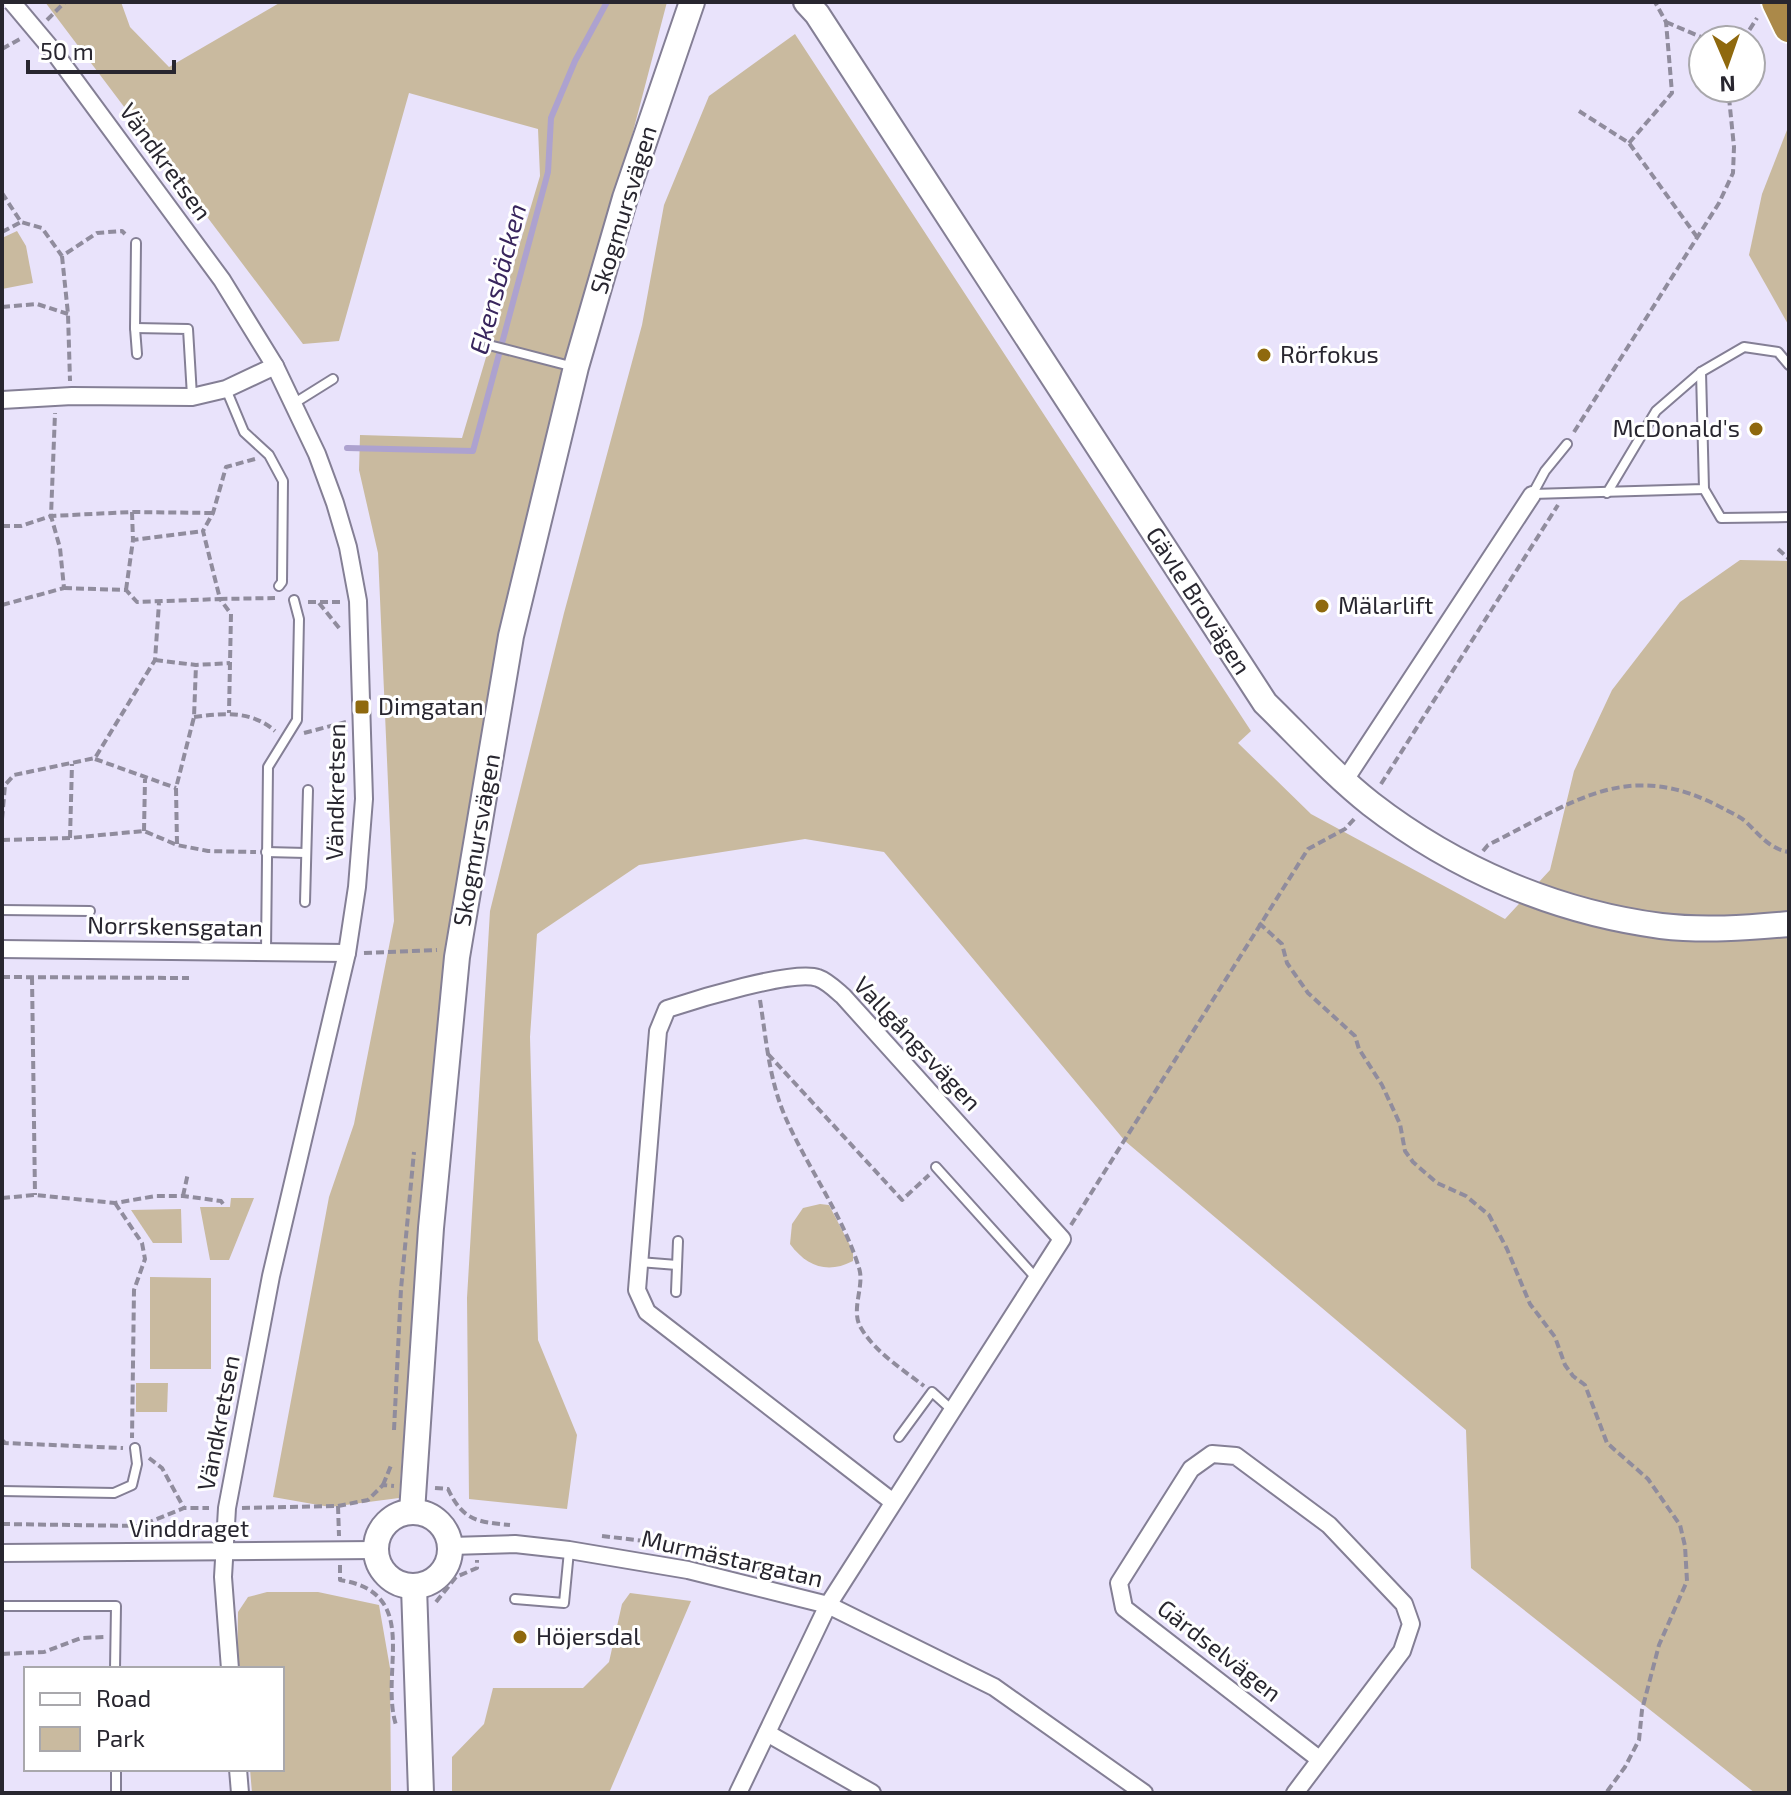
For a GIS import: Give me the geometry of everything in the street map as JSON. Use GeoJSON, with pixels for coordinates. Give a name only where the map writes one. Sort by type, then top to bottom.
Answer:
{"type":"FeatureCollection","features":[{"type":"Feature","properties":{"kind":"highway"},"geometry":{"type":"LineString","coordinates":[[1768,8],[1789,27]]}},
{"type":"Feature","properties":{"kind":"street","name":"Vändkretsen"},"geometry":{"type":"LineString","coordinates":[[12,2],[54,52],[222,280],[275,366],[317,454],[335,503],[348,547],[358,601],[364,799],[357,887],[347,953],[271,1276],[227,1508],[223,1553],[230,1667]]}},
{"type":"Feature","properties":{"kind":"street","name":"Skogmursvägen"},"geometry":{"type":"LineString","coordinates":[[412,1512],[431,1228],[457,957],[511,636],[576,367],[625,198],[692,2]]}},
{"type":"Feature","properties":{"kind":"street","name":"Gävle Brovägen"},"geometry":{"type":"LineString","coordinates":[[806,2],[817,14],[1265,703],[1369,803],[1432,848],[1467,867],[1548,899],[1661,926],[1730,929],[1789,924]]}},
{"type":"Feature","properties":{"kind":"street"},"geometry":{"type":"LineString","coordinates":[[2,400],[192,397],[226,389],[275,366]]}},
{"type":"Feature","properties":{"kind":"street"},"geometry":{"type":"LineString","coordinates":[[1345,780],[1532,495]]}},
{"type":"Feature","properties":{"kind":"street","name":"Norrskensgatan"},"geometry":{"type":"LineString","coordinates":[[2,949],[347,953]]}},
{"type":"Feature","properties":{"kind":"street","name":"Vallgångsvägen"},"geometry":{"type":"LineString","coordinates":[[738,1793],[828,1605],[1062,1239],[843,996],[818,978],[794,976],[713,994],[667,1009],[658,1031],[637,1290],[647,1312],[893,1502]]}},
{"type":"Feature","properties":{"kind":"street","name":"Gärdselvägen"},"geometry":{"type":"LineString","coordinates":[[1295,1793],[1402,1651],[1411,1624],[1404,1604],[1329,1525],[1236,1456],[1212,1454],[1191,1469],[1119,1583],[1124,1608],[1319,1759]]}},
{"type":"Feature","properties":{"kind":"street"},"geometry":{"type":"LineString","coordinates":[[415,1599],[444,1570],[451,1546],[443,1526],[434,1518],[412,1512],[390,1519],[377,1539],[376,1550],[383,1572],[403,1585],[415,1599],[421,1793]]}},
{"type":"Feature","properties":{"kind":"street","name":"Murmästargatan"},"geometry":{"type":"LineString","coordinates":[[451,1546],[515,1544],[569,1550],[688,1570],[828,1605],[994,1687],[1144,1793]]}},
{"type":"Feature","properties":{"kind":"street","name":"Vinddraget"},"geometry":{"type":"LineString","coordinates":[[2,1553],[376,1550]]}},
{"type":"Feature","properties":{"kind":"street"},"geometry":{"type":"LineString","coordinates":[[767,1733],[872,1793]]}},
{"type":"Feature","properties":{"kind":"street"},"geometry":{"type":"LineString","coordinates":[[238,1771],[240,1793]]}},
{"type":"Feature","properties":{"kind":"lane"},"geometry":{"type":"LineString","coordinates":[[136,243],[137,354]]}},
{"type":"Feature","properties":{"kind":"lane"},"geometry":{"type":"LineString","coordinates":[[135,328],[188,329],[192,397]]}},
{"type":"Feature","properties":{"kind":"lane"},"geometry":{"type":"LineString","coordinates":[[489,345],[576,367]]}},
{"type":"Feature","properties":{"kind":"lane"},"geometry":{"type":"LineString","coordinates":[[1607,493],[1656,411],[1701,372],[1744,347],[1778,352],[1789,365]]}},
{"type":"Feature","properties":{"kind":"lane"},"geometry":{"type":"LineString","coordinates":[[1701,372],[1704,489],[1721,518],[1789,517]]}},
{"type":"Feature","properties":{"kind":"lane"},"geometry":{"type":"LineString","coordinates":[[292,405],[333,379]]}},
{"type":"Feature","properties":{"kind":"lane"},"geometry":{"type":"LineString","coordinates":[[226,389],[244,432],[269,455],[283,481],[282,582],[279,586]]}},
{"type":"Feature","properties":{"kind":"lane"},"geometry":{"type":"LineString","coordinates":[[1567,444],[1545,471],[1532,495],[1704,489]]}},
{"type":"Feature","properties":{"kind":"lane"},"geometry":{"type":"LineString","coordinates":[[266,952],[268,767],[283,738],[297,720],[299,619],[294,600]]}},
{"type":"Feature","properties":{"kind":"lane"},"geometry":{"type":"LineString","coordinates":[[305,902],[308,790]]}},
{"type":"Feature","properties":{"kind":"lane"},"geometry":{"type":"LineString","coordinates":[[266,852],[306,853]]}},
{"type":"Feature","properties":{"kind":"lane"},"geometry":{"type":"LineString","coordinates":[[2,910],[90,911]]}},
{"type":"Feature","properties":{"kind":"lane"},"geometry":{"type":"LineString","coordinates":[[936,1167],[1036,1278]]}},
{"type":"Feature","properties":{"kind":"lane"},"geometry":{"type":"LineString","coordinates":[[676,1292],[678,1241]]}},
{"type":"Feature","properties":{"kind":"lane"},"geometry":{"type":"LineString","coordinates":[[639,1262],[677,1265]]}},
{"type":"Feature","properties":{"kind":"lane"},"geometry":{"type":"LineString","coordinates":[[899,1437],[932,1392],[952,1410]]}},
{"type":"Feature","properties":{"kind":"lane"},"geometry":{"type":"LineString","coordinates":[[2,1491],[114,1493],[132,1485],[137,1464],[135,1448]]}},
{"type":"Feature","properties":{"kind":"lane"},"geometry":{"type":"LineString","coordinates":[[515,1599],[564,1603],[569,1550]]}},
{"type":"Feature","properties":{"kind":"lane"},"geometry":{"type":"LineString","coordinates":[[2,1606],[116,1606],[115,1667]]}},
{"type":"Feature","properties":{"kind":"lane"},"geometry":{"type":"LineString","coordinates":[[116,1771],[116,1793]]}},
{"type":"Feature","properties":{"kind":"path"},"geometry":{"type":"LineString","coordinates":[[1629,143],[1672,93],[1666,22],[1655,2]]}},
{"type":"Feature","properties":{"kind":"path"},"geometry":{"type":"LineString","coordinates":[[1756,24],[1768,8]]}},
{"type":"Feature","properties":{"kind":"path"},"geometry":{"type":"LineString","coordinates":[[1666,22],[1687,31]]}},
{"type":"Feature","properties":{"kind":"path"},"geometry":{"type":"LineString","coordinates":[[1579,111],[1629,143],[1697,237]]}},
{"type":"Feature","properties":{"kind":"path"},"geometry":{"type":"LineString","coordinates":[[2,193],[21,222],[42,228],[62,256],[69,367]]}},
{"type":"Feature","properties":{"kind":"path"},"geometry":{"type":"LineString","coordinates":[[2,232],[21,222]]}},
{"type":"Feature","properties":{"kind":"path"},"geometry":{"type":"LineString","coordinates":[[62,256],[97,233],[122,231],[136,243]]}},
{"type":"Feature","properties":{"kind":"path"},"geometry":{"type":"LineString","coordinates":[[2,307],[37,304],[68,314]]}},
{"type":"Feature","properties":{"kind":"path"},"geometry":{"type":"LineString","coordinates":[[56,398],[51,516],[60,548],[64,588]]}},
{"type":"Feature","properties":{"kind":"path"},"geometry":{"type":"LineString","coordinates":[[229,713],[231,614],[220,599],[203,531],[213,513],[226,467],[269,455]]}},
{"type":"Feature","properties":{"kind":"path"},"geometry":{"type":"LineString","coordinates":[[2,526],[21,526],[51,516],[132,512],[213,513]]}},
{"type":"Feature","properties":{"kind":"path"},"geometry":{"type":"LineString","coordinates":[[126,590],[133,540],[132,512]]}},
{"type":"Feature","properties":{"kind":"path"},"geometry":{"type":"LineString","coordinates":[[133,540],[203,531]]}},
{"type":"Feature","properties":{"kind":"path"},"geometry":{"type":"LineString","coordinates":[[1778,549],[1789,559]]}},
{"type":"Feature","properties":{"kind":"path"},"geometry":{"type":"LineString","coordinates":[[2,605],[64,588],[126,590],[137,602],[159,603],[220,599],[319,603],[358,601]]}},
{"type":"Feature","properties":{"kind":"path"},"geometry":{"type":"LineString","coordinates":[[95,758],[155,660],[159,603]]}},
{"type":"Feature","properties":{"kind":"path"},"geometry":{"type":"LineString","coordinates":[[319,603],[337,623],[343,636]]}},
{"type":"Feature","properties":{"kind":"path"},"geometry":{"type":"LineString","coordinates":[[155,660],[196,665],[230,663]]}},
{"type":"Feature","properties":{"kind":"path"},"geometry":{"type":"LineString","coordinates":[[177,845],[176,788],[194,717],[196,665]]}},
{"type":"Feature","properties":{"kind":"path"},"geometry":{"type":"LineString","coordinates":[[194,717],[229,713],[263,720],[283,738],[343,722],[362,722]]}},
{"type":"Feature","properties":{"kind":"path"},"geometry":{"type":"LineString","coordinates":[[2,819],[5,785],[14,775],[95,758],[176,788]]}},
{"type":"Feature","properties":{"kind":"path"},"geometry":{"type":"LineString","coordinates":[[70,838],[72,764]]}},
{"type":"Feature","properties":{"kind":"path"},"geometry":{"type":"LineString","coordinates":[[144,831],[145,779]]}},
{"type":"Feature","properties":{"kind":"path"},"geometry":{"type":"LineString","coordinates":[[1467,867],[1488,845],[1560,806],[1624,785],[1680,789],[1710,801],[1744,820],[1779,851],[1789,852]]}},
{"type":"Feature","properties":{"kind":"path"},"geometry":{"type":"LineString","coordinates":[[2,840],[144,831],[177,845],[208,851],[266,852]]}},
{"type":"Feature","properties":{"kind":"path"},"geometry":{"type":"LineString","coordinates":[[1259,923],[1282,944],[1287,963],[1308,993],[1355,1036],[1400,1124],[1405,1151],[1413,1162],[1437,1183],[1466,1196],[1489,1215],[1530,1304],[1555,1337],[1565,1365],[1585,1385],[1607,1443],[1648,1479],[1680,1525],[1687,1581],[1659,1645],[1642,1710],[1639,1740],[1606,1793]]}},
{"type":"Feature","properties":{"kind":"path"},"geometry":{"type":"LineString","coordinates":[[347,953],[437,950]]}},
{"type":"Feature","properties":{"kind":"path"},"geometry":{"type":"LineString","coordinates":[[2,977],[189,978]]}},
{"type":"Feature","properties":{"kind":"path"},"geometry":{"type":"LineString","coordinates":[[32,977],[35,1195]]}},
{"type":"Feature","properties":{"kind":"path"},"geometry":{"type":"LineString","coordinates":[[757,985],[772,1080],[784,1114],[846,1235],[860,1272],[857,1302],[859,1326],[883,1354],[932,1392]]}},
{"type":"Feature","properties":{"kind":"path"},"geometry":{"type":"LineString","coordinates":[[768,1054],[902,1200],[936,1167]]}},
{"type":"Feature","properties":{"kind":"path"},"geometry":{"type":"LineString","coordinates":[[183,1196],[188,1173]]}},
{"type":"Feature","properties":{"kind":"path"},"geometry":{"type":"LineString","coordinates":[[2,1198],[35,1195],[115,1203],[156,1196],[183,1196],[221,1201],[225,1207]]}},
{"type":"Feature","properties":{"kind":"path"},"geometry":{"type":"LineString","coordinates":[[115,1203],[142,1243],[145,1259],[134,1290],[131,1434],[135,1448]]}},
{"type":"Feature","properties":{"kind":"path"},"geometry":{"type":"LineString","coordinates":[[2,1232],[2,1256]]}},
{"type":"Feature","properties":{"kind":"path"},"geometry":{"type":"LineString","coordinates":[[2,1440],[5,1443],[135,1448],[162,1468],[184,1508]]}},
{"type":"Feature","properties":{"kind":"path"},"geometry":{"type":"LineString","coordinates":[[2,1524],[140,1526],[184,1508],[338,1506],[368,1500],[383,1485],[414,1487]]}},
{"type":"Feature","properties":{"kind":"path"},"geometry":{"type":"LineString","coordinates":[[338,1506],[340,1580],[359,1583],[378,1596],[390,1612],[393,1718],[397,1730]]}},
{"type":"Feature","properties":{"kind":"path"},"geometry":{"type":"LineString","coordinates":[[415,1599],[431,1609],[456,1577],[477,1568],[477,1545]]}},
{"type":"Feature","properties":{"kind":"path"},"geometry":{"type":"LineString","coordinates":[[2,1654],[44,1652],[81,1638],[115,1637]]}},
{"type":"Feature","properties":{"kind":"green space"},"geometry":{"type":"Polygon","coordinates":[[[45,2],[121,2],[130,27],[169,67],[281,2],[667,2],[510,601],[437,1069],[415,1283],[399,1498],[330,1507],[273,1497],[329,1197],[354,1124],[394,921],[378,553],[359,470],[360,435],[462,438],[540,176],[538,129],[409,93],[339,341],[303,344],[45,2]]]}},
{"type":"Feature","properties":{"kind":"green space"},"geometry":{"type":"Polygon","coordinates":[[[795,34],[1251,731],[1238,743],[1311,814],[1505,919],[1550,870],[1574,771],[1612,690],[1680,602],[1740,560],[1789,561],[1789,1793],[1755,1793],[1471,1568],[1466,1430],[1125,1141],[884,852],[805,839],[639,865],[537,934],[530,1037],[538,1340],[577,1435],[567,1509],[469,1499],[467,1298],[490,911],[564,613],[642,325],[664,205],[709,96],[795,34]]]}},
{"type":"Feature","properties":{"kind":"green space"},"geometry":{"type":"Polygon","coordinates":[[[1789,125],[1789,326],[1749,255],[1762,194],[1789,125]]]}},
{"type":"Feature","properties":{"kind":"green space"},"geometry":{"type":"Polygon","coordinates":[[[17,231],[26,246],[33,283],[2,289],[2,238],[17,231]]]}},
{"type":"Feature","properties":{"kind":"green space"},"geometry":{"type":"Polygon","coordinates":[[[231,1198],[254,1198],[229,1260],[210,1260],[200,1207],[230,1207],[231,1198]]]}},
{"type":"Feature","properties":{"kind":"green space"},"geometry":{"type":"Polygon","coordinates":[[[829,1205],[853,1251],[853,1261],[835,1267],[818,1266],[790,1244],[792,1224],[803,1208],[829,1205]]]}},
{"type":"Feature","properties":{"kind":"green space"},"geometry":{"type":"Polygon","coordinates":[[[181,1209],[182,1243],[153,1243],[131,1210],[181,1209]]]}},
{"type":"Feature","properties":{"kind":"green space"},"geometry":{"type":"Polygon","coordinates":[[[150,1277],[211,1278],[211,1369],[150,1369],[150,1277]]]}},
{"type":"Feature","properties":{"kind":"green space"},"geometry":{"type":"Polygon","coordinates":[[[136,1383],[168,1383],[167,1412],[136,1412],[136,1383]]]}},
{"type":"Feature","properties":{"kind":"green space"},"geometry":{"type":"Polygon","coordinates":[[[267,1592],[318,1592],[379,1605],[390,1668],[391,1793],[252,1793],[250,1771],[284,1771],[284,1667],[237,1667],[238,1612],[248,1597],[267,1592]]]}},
{"type":"Feature","properties":{"kind":"green space"},"geometry":{"type":"Polygon","coordinates":[[[630,1593],[691,1601],[609,1793],[452,1793],[452,1757],[484,1724],[493,1688],[583,1688],[609,1662],[622,1604],[630,1593]]]}},
{"type":"Feature","properties":{"kind":"waterway","name":"Ekensbäcken"},"geometry":{"type":"LineString","coordinates":[[347,448],[473,451],[548,172],[551,118],[575,61],[607,2]]}},
{"type":"Feature","properties":{"kind":"place","name":"Rörfokus"},"geometry":{"type":"Point","coordinates":[1264,355]}},
{"type":"Feature","properties":{"kind":"place","name":"McDonald's"},"geometry":{"type":"Point","coordinates":[1756,429]}},
{"type":"Feature","properties":{"kind":"place","name":"Mälarlift"},"geometry":{"type":"Point","coordinates":[1322,606]}},
{"type":"Feature","properties":{"kind":"place","name":"Dimgatan"},"geometry":{"type":"Point","coordinates":[362,707]}},
{"type":"Feature","properties":{"kind":"place","name":"Höjersdal"},"geometry":{"type":"Point","coordinates":[520,1637]}}]}
